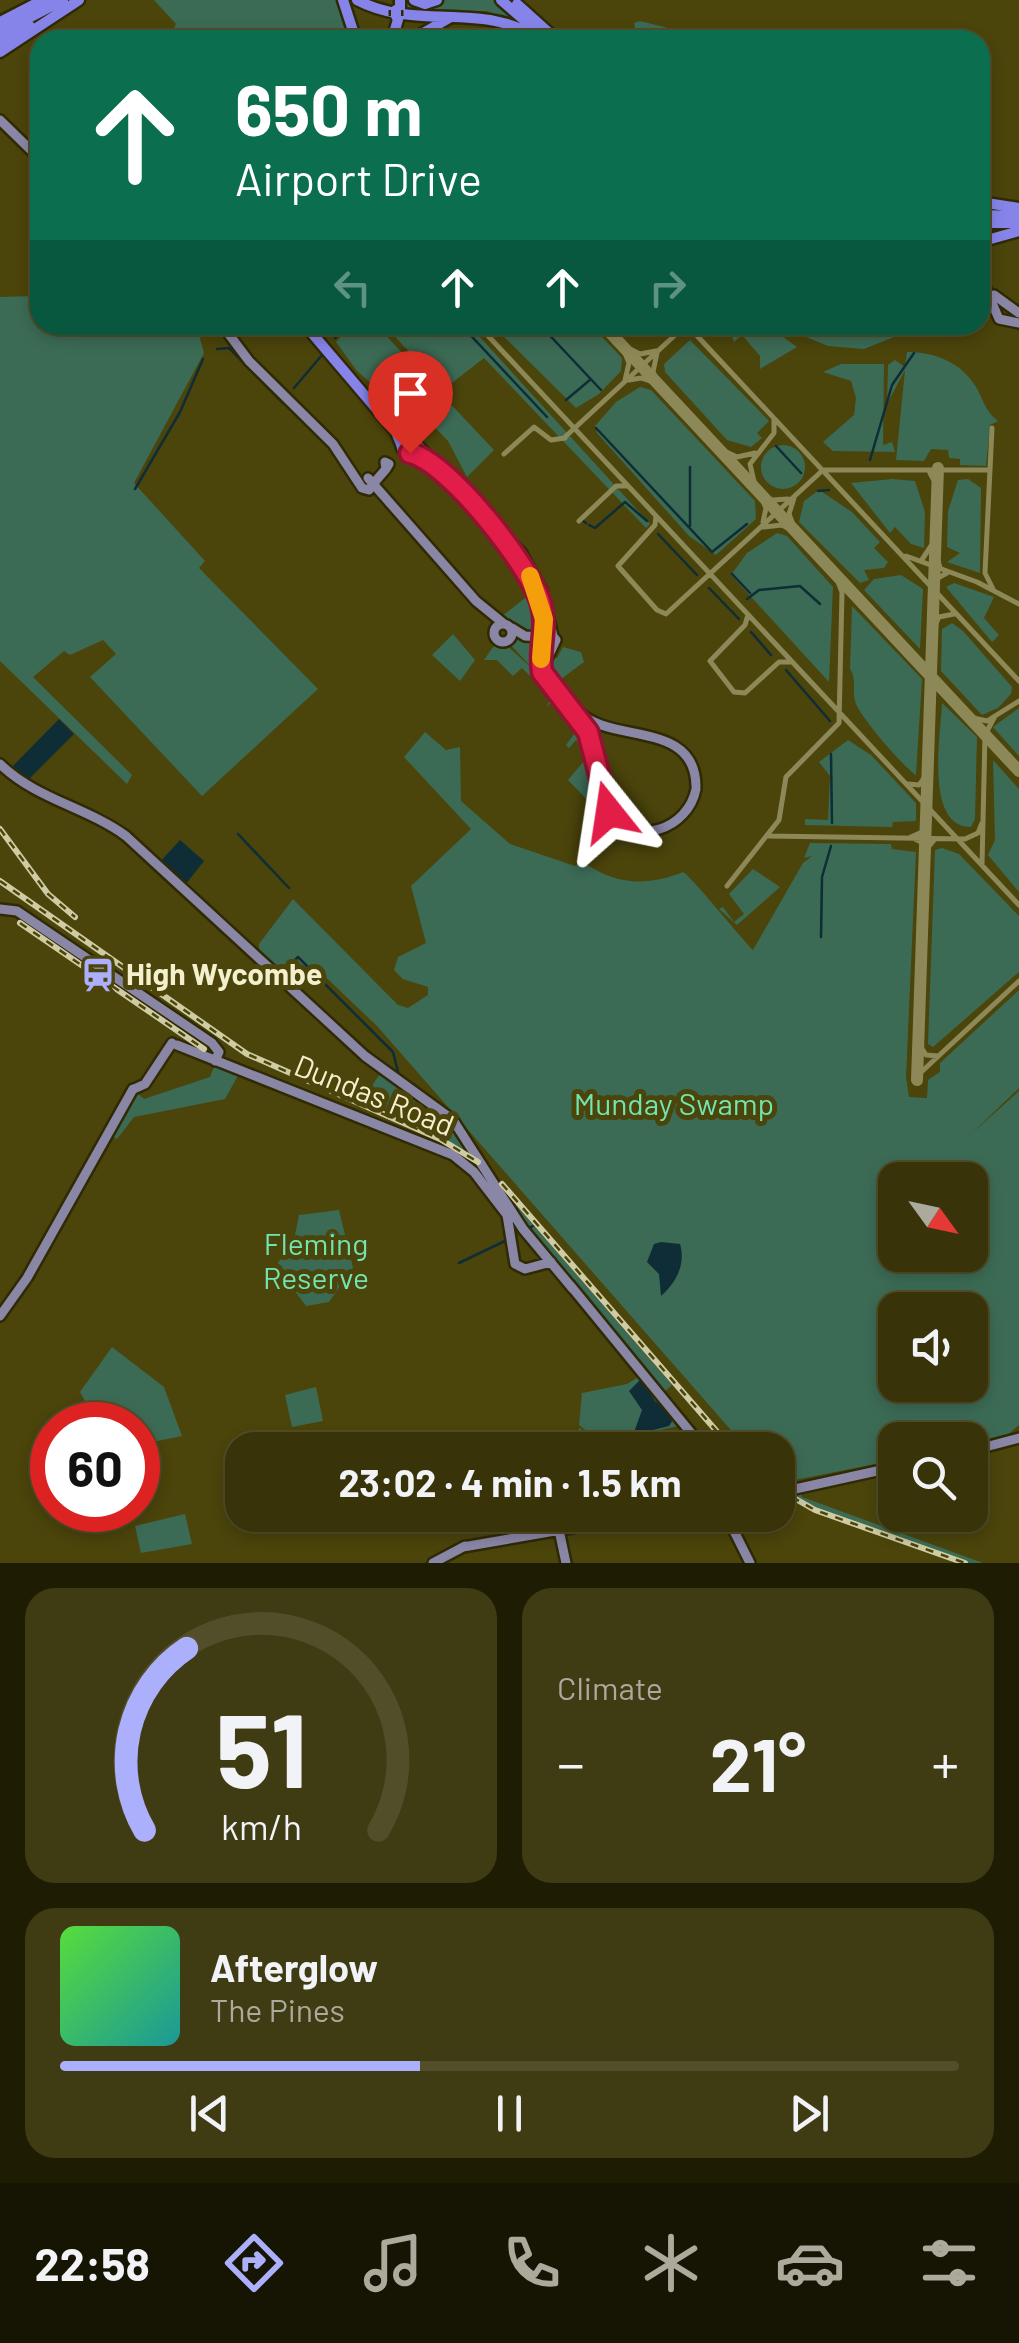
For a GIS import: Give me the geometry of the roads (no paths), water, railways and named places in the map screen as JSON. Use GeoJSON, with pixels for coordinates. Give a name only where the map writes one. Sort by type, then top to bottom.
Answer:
{"type":"FeatureCollection","features":[{"type":"Feature","properties":{"kind":"highway"},"geometry":{"type":"LineString","coordinates":[[0,22],[45,0]]}},
{"type":"Feature","properties":{"kind":"highway"},"geometry":{"type":"LineString","coordinates":[[0,31],[45,0]]}},
{"type":"Feature","properties":{"kind":"highway"},"geometry":{"type":"LineString","coordinates":[[0,31],[63,0]]}},
{"type":"Feature","properties":{"kind":"highway"},"geometry":{"type":"LineString","coordinates":[[0,42],[79,0]]}},
{"type":"Feature","properties":{"kind":"highway"},"geometry":{"type":"LineString","coordinates":[[33,30],[79,0]]}},
{"type":"Feature","properties":{"kind":"highway"},"geometry":{"type":"LineString","coordinates":[[343,0],[353,30]]}},
{"type":"Feature","properties":{"kind":"highway"},"geometry":{"type":"LineString","coordinates":[[357,0],[394,13],[492,14],[528,30]]}},
{"type":"Feature","properties":{"kind":"highway"},"geometry":{"type":"LineString","coordinates":[[414,0],[425,4],[437,0]]}},
{"type":"Feature","properties":{"kind":"highway"},"geometry":{"type":"LineString","coordinates":[[501,0],[533,30]]}},
{"type":"Feature","properties":{"kind":"highway"},"geometry":{"type":"LineString","coordinates":[[516,1],[547,30]]}},
{"type":"Feature","properties":{"kind":"highway"},"geometry":{"type":"LineString","coordinates":[[428,30],[450,18],[492,14]]}},
{"type":"Feature","properties":{"kind":"highway"},"geometry":{"type":"LineString","coordinates":[[0,52],[30,32]]}},
{"type":"Feature","properties":{"kind":"highway"},"geometry":{"type":"LineString","coordinates":[[990,206],[1019,216]]}},
{"type":"Feature","properties":{"kind":"highway"},"geometry":{"type":"LineString","coordinates":[[990,218],[1019,216]]}},
{"type":"Feature","properties":{"kind":"highway"},"geometry":{"type":"LineString","coordinates":[[990,239],[1019,232]]}},
{"type":"Feature","properties":{"kind":"highway"},"geometry":{"type":"LineString","coordinates":[[315,335],[408,446]]}},
{"type":"Feature","properties":{"kind":"main road"},"geometry":{"type":"LineString","coordinates":[[0,120],[30,151]]}},
{"type":"Feature","properties":{"kind":"main road"},"geometry":{"type":"LineString","coordinates":[[0,129],[30,153]]}},
{"type":"Feature","properties":{"kind":"main road"},"geometry":{"type":"LineString","coordinates":[[990,287],[994,296],[1014,308]]}},
{"type":"Feature","properties":{"kind":"main road"},"geometry":{"type":"LineString","coordinates":[[990,293],[1002,321],[1015,322],[1014,308]]}},
{"type":"Feature","properties":{"kind":"main road"},"geometry":{"type":"LineString","coordinates":[[997,313],[1014,308]]}},
{"type":"Feature","properties":{"kind":"main road"},"geometry":{"type":"LineString","coordinates":[[233,335],[252,359],[318,422],[486,617],[500,642],[510,638],[546,642]]}},
{"type":"Feature","properties":{"kind":"main road"},"geometry":{"type":"LineString","coordinates":[[368,483],[408,446],[445,476],[521,560],[542,604],[546,642],[548,675],[583,716],[602,727],[645,734],[672,746],[691,763],[696,787],[688,810],[669,828],[635,828],[615,819],[602,800],[588,732],[543,676],[546,642]]}},
{"type":"Feature","properties":{"kind":"main road"},"geometry":{"type":"LineString","coordinates":[[368,483],[490,616],[525,636],[546,642]]}},
{"type":"Feature","properties":{"kind":"main road"},"geometry":{"type":"LineString","coordinates":[[493,633],[506,625]]}},
{"type":"Feature","properties":{"kind":"main road"},"geometry":{"type":"LineString","coordinates":[[506,625],[510,638]]}},
{"type":"Feature","properties":{"kind":"main road"},"geometry":{"type":"LineString","coordinates":[[0,766],[11,777],[104,820],[126,836],[365,1056],[441,1109],[468,1138],[547,1263],[574,1289]]}},
{"type":"Feature","properties":{"kind":"main road","name":"Dundas Road"},"geometry":{"type":"LineString","coordinates":[[0,909],[18,911],[206,1040],[217,1058]]}},
{"type":"Feature","properties":{"kind":"main road","name":"Dundas Road"},"geometry":{"type":"LineString","coordinates":[[146,1081],[166,1054],[179,1044],[457,1158],[506,1215],[514,1262],[525,1269],[547,1263]]}},
{"type":"Feature","properties":{"kind":"main road"},"geometry":{"type":"LineString","coordinates":[[0,1316],[27,1278],[134,1089],[146,1081]]}},
{"type":"Feature","properties":{"kind":"main road"},"geometry":{"type":"LineString","coordinates":[[117,1122],[129,1088],[146,1081]]}},
{"type":"Feature","properties":{"kind":"main road"},"geometry":{"type":"LineString","coordinates":[[547,1263],[574,1289],[693,1432]]}},
{"type":"Feature","properties":{"kind":"main road"},"geometry":{"type":"LineString","coordinates":[[988,1446],[1019,1438]]}},
{"type":"Feature","properties":{"kind":"main road"},"geometry":{"type":"LineString","coordinates":[[795,1489],[878,1471]]}},
{"type":"Feature","properties":{"kind":"main road"},"geometry":{"type":"LineString","coordinates":[[435,1563],[463,1548],[546,1532]]}},
{"type":"Feature","properties":{"kind":"main road"},"geometry":{"type":"LineString","coordinates":[[559,1532],[566,1563]]}},
{"type":"Feature","properties":{"kind":"main road"},"geometry":{"type":"LineString","coordinates":[[735,1532],[749,1561]]}},
{"type":"Feature","properties":{"kind":"main road"},"geometry":{"type":"LineString","coordinates":[[463,1548],[512,1537]]}},
{"type":"Feature","properties":{"kind":"water"},"geometry":{"type":"Polygon","coordinates":[[[59,719],[74,734],[26,782],[10,769],[59,719]]]}},
{"type":"Feature","properties":{"kind":"water"},"geometry":{"type":"Polygon","coordinates":[[[180,840],[204,861],[185,885],[159,863],[180,840]]]}},
{"type":"Feature","properties":{"kind":"water"},"geometry":{"type":"Polygon","coordinates":[[[654,1244],[680,1244],[682,1259],[675,1279],[661,1296],[659,1274],[647,1262],[654,1244]]]}},
{"type":"Feature","properties":{"kind":"water"},"geometry":{"type":"Polygon","coordinates":[[[641,1379],[655,1401],[674,1418],[669,1426],[634,1432],[642,1410],[629,1391],[641,1379]]]}},
{"type":"Feature","properties":{"kind":"waterway"},"geometry":{"type":"LineString","coordinates":[[470,335],[547,417]]}},
{"type":"Feature","properties":{"kind":"waterway"},"geometry":{"type":"LineString","coordinates":[[549,335],[601,390]]}},
{"type":"Feature","properties":{"kind":"waterway"},"geometry":{"type":"LineString","coordinates":[[217,349],[229,348],[283,403]]}},
{"type":"Feature","properties":{"kind":"waterway"},"geometry":{"type":"LineString","coordinates":[[870,460],[892,385],[914,353]]}},
{"type":"Feature","properties":{"kind":"waterway"},"geometry":{"type":"LineString","coordinates":[[294,388],[322,355]]}},
{"type":"Feature","properties":{"kind":"waterway"},"geometry":{"type":"LineString","coordinates":[[135,489],[180,412],[203,359]]}},
{"type":"Feature","properties":{"kind":"waterway"},"geometry":{"type":"LineString","coordinates":[[566,400],[591,379]]}},
{"type":"Feature","properties":{"kind":"waterway"},"geometry":{"type":"LineString","coordinates":[[596,428],[712,552],[747,524]]}},
{"type":"Feature","properties":{"kind":"waterway"},"geometry":{"type":"LineString","coordinates":[[776,446],[801,473]]}},
{"type":"Feature","properties":{"kind":"waterway"},"geometry":{"type":"LineString","coordinates":[[690,467],[690,526]]}},
{"type":"Feature","properties":{"kind":"waterway"},"geometry":{"type":"LineString","coordinates":[[818,491],[829,490]]}},
{"type":"Feature","properties":{"kind":"waterway"},"geometry":{"type":"LineString","coordinates":[[589,525],[595,528],[625,502],[647,521]]}},
{"type":"Feature","properties":{"kind":"waterway"},"geometry":{"type":"LineString","coordinates":[[658,534],[697,575]]}},
{"type":"Feature","properties":{"kind":"waterway"},"geometry":{"type":"LineString","coordinates":[[732,574],[750,593]]}},
{"type":"Feature","properties":{"kind":"waterway"},"geometry":{"type":"LineString","coordinates":[[747,599],[759,590],[800,586],[820,604]]}},
{"type":"Feature","properties":{"kind":"waterway"},"geometry":{"type":"LineString","coordinates":[[709,588],[739,619]]}},
{"type":"Feature","properties":{"kind":"waterway"},"geometry":{"type":"LineString","coordinates":[[751,632],[771,655]]}},
{"type":"Feature","properties":{"kind":"waterway"},"geometry":{"type":"LineString","coordinates":[[786,670],[830,721]]}},
{"type":"Feature","properties":{"kind":"waterway"},"geometry":{"type":"LineString","coordinates":[[831,754],[832,823]]}},
{"type":"Feature","properties":{"kind":"waterway"},"geometry":{"type":"LineString","coordinates":[[238,834],[289,888]]}},
{"type":"Feature","properties":{"kind":"waterway"},"geometry":{"type":"LineString","coordinates":[[821,937],[822,877],[831,846]]}},
{"type":"Feature","properties":{"kind":"waterway"},"geometry":{"type":"LineString","coordinates":[[295,960],[298,957],[393,1052],[399,1076]]}},
{"type":"Feature","properties":{"kind":"waterway"},"geometry":{"type":"LineString","coordinates":[[394,1116],[401,1089]]}},
{"type":"Feature","properties":{"kind":"waterway"},"geometry":{"type":"LineString","coordinates":[[459,1263],[507,1240]]}},
{"type":"Feature","properties":{"kind":"railway"},"geometry":{"type":"LineString","coordinates":[[0,829],[48,894],[75,917]]}},
{"type":"Feature","properties":{"kind":"railway"},"geometry":{"type":"LineString","coordinates":[[0,881],[247,1054],[440,1139],[478,1162]]}},
{"type":"Feature","properties":{"kind":"railway"},"geometry":{"type":"LineString","coordinates":[[20,923],[204,1049]]}},
{"type":"Feature","properties":{"kind":"railway"},"geometry":{"type":"LineString","coordinates":[[502,1184],[717,1432]]}},
{"type":"Feature","properties":{"kind":"railway"},"geometry":{"type":"LineString","coordinates":[[795,1499],[815,1510],[965,1563]]}},
{"type":"Feature","properties":{"kind":"place","name":"High Wycombe"},"geometry":{"type":"Point","coordinates":[98,975]}},
{"type":"Feature","properties":{"kind":"park label","name":"Munday Swamp"},"geometry":{"type":"Point","coordinates":[674,1105]}},
{"type":"Feature","properties":{"kind":"park label","name":"Fleming Reserve"},"geometry":{"type":"Point","coordinates":[316,1262]}}]}
